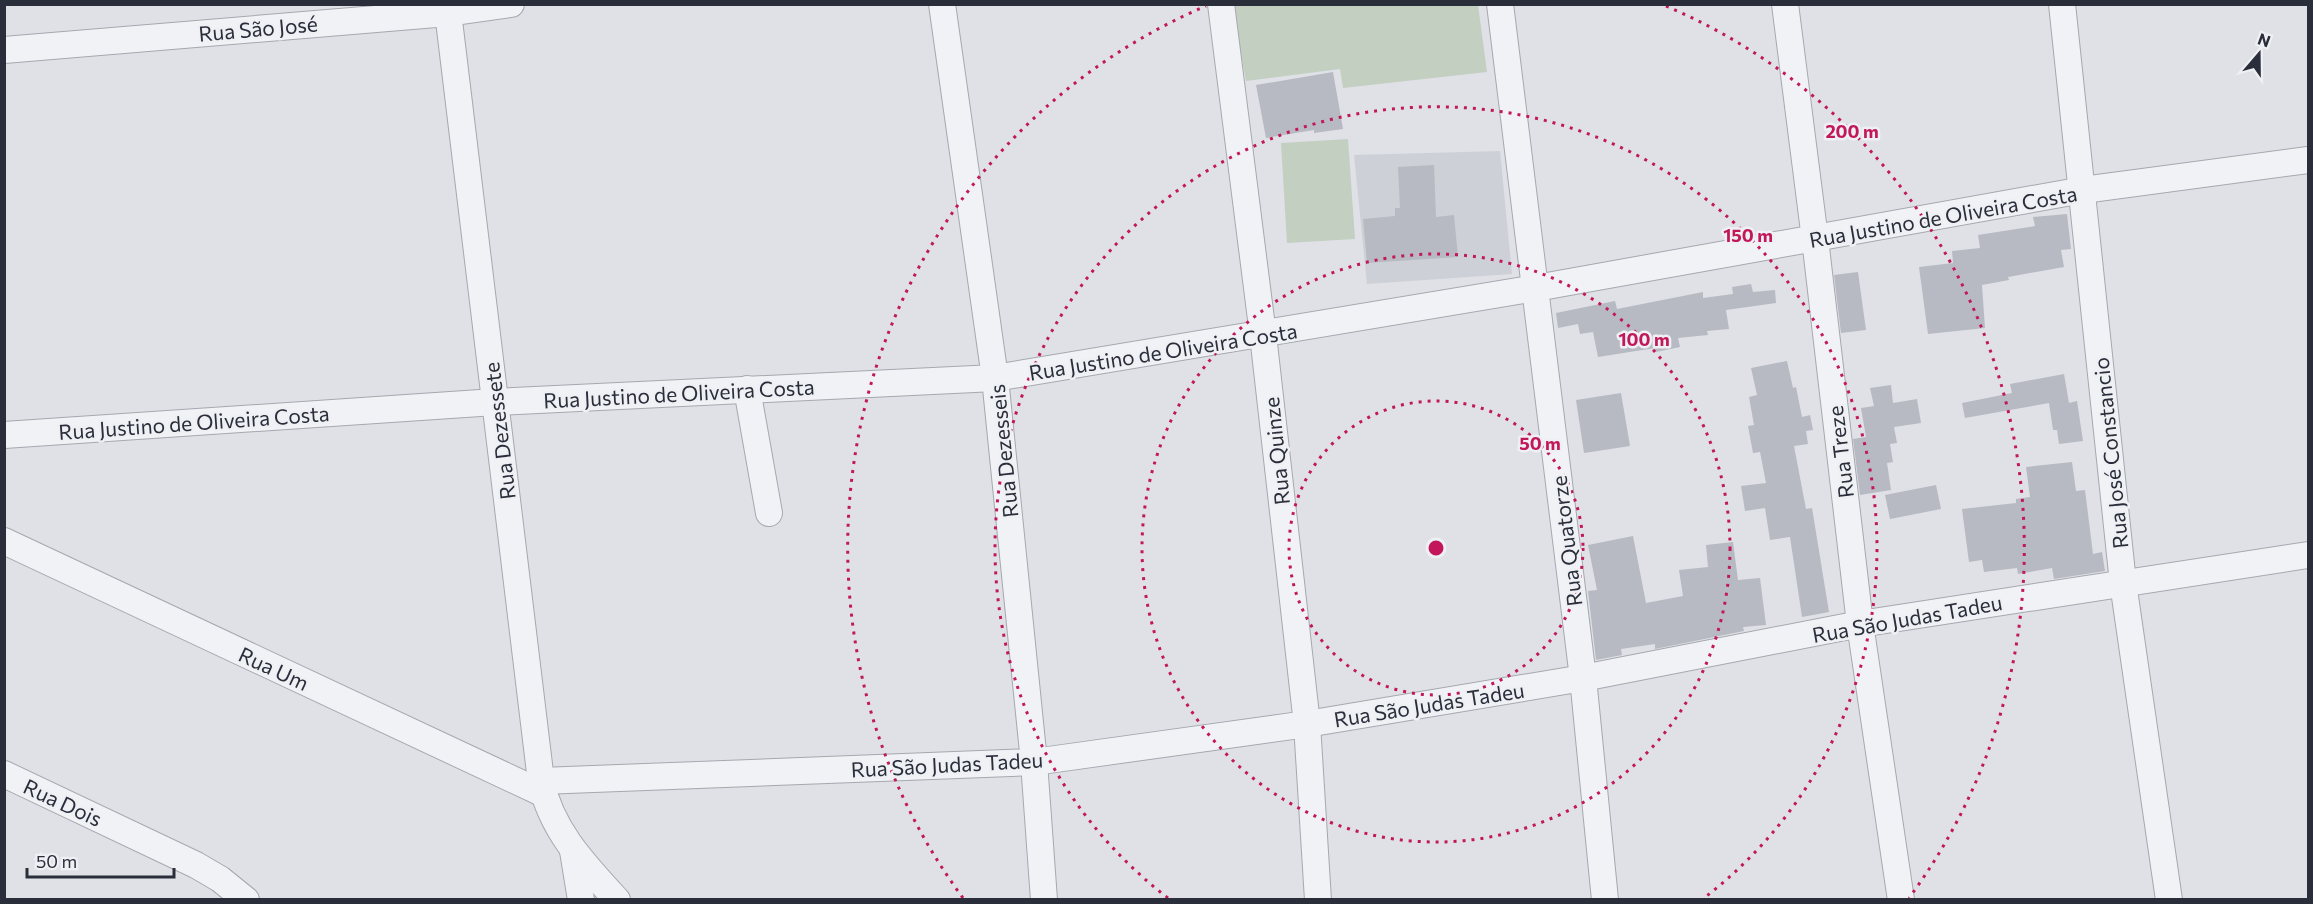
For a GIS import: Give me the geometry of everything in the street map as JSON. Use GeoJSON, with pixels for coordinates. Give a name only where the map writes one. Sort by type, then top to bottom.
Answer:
{"type":"FeatureCollection","features":[{"type":"Feature","properties":{"kind":"street","name":"Rua São José"},"geometry":{"type":"LineString","coordinates":[[4,50],[512,4]]}},
{"type":"Feature","properties":{"kind":"street","name":"Rua Dezesseis"},"geometry":{"type":"LineString","coordinates":[[942,4],[995,378],[1034,762],[1044,900]]}},
{"type":"Feature","properties":{"kind":"street","name":"Rua Quinze"},"geometry":{"type":"LineString","coordinates":[[1221,4],[1263,335],[1307,724],[1318,900]]}},
{"type":"Feature","properties":{"kind":"street","name":"Rua Quatorze"},"geometry":{"type":"LineString","coordinates":[[1500,4],[1583,678],[1605,900]]}},
{"type":"Feature","properties":{"kind":"street","name":"Rua Treze"},"geometry":{"type":"LineString","coordinates":[[1785,4],[1860,624],[1901,900]]}},
{"type":"Feature","properties":{"kind":"street","name":"Rua José Constancio"},"geometry":{"type":"LineString","coordinates":[[2062,4],[2123,583],[2169,900]]}},
{"type":"Feature","properties":{"kind":"street","name":"Rua Dezessete"},"geometry":{"type":"LineString","coordinates":[[447,9],[542,788],[573,851],[617,900]]}},
{"type":"Feature","properties":{"kind":"street","name":"Rua Justino de Oliveira Costa"},"geometry":{"type":"LineString","coordinates":[[4,435],[495,402],[995,378],[1536,288],[2083,190],[2308,160]]}},
{"type":"Feature","properties":{"kind":"street"},"geometry":{"type":"LineString","coordinates":[[747,389],[769,513]]}},
{"type":"Feature","properties":{"kind":"street","name":"Rua Um"},"geometry":{"type":"LineString","coordinates":[[4,541],[542,788]]}},
{"type":"Feature","properties":{"kind":"street","name":"Rua São Judas Tadeu"},"geometry":{"type":"LineString","coordinates":[[542,788],[1034,762],[1307,724],[1583,678],[1860,624],[2308,555]]}},
{"type":"Feature","properties":{"kind":"street","name":"Rua Dois"},"geometry":{"type":"LineString","coordinates":[[4,774],[196,865],[220,879],[246,900]]}},
{"type":"Feature","properties":{"kind":"street","name":"Rua Dezessete"},"geometry":{"type":"LineString","coordinates":[[573,851],[581,900]]}},
{"type":"Feature","properties":{"kind":"shaded area"},"geometry":{"type":"Polygon","coordinates":[[[1500,151],[1512,274],[1367,284],[1354,155],[1500,151]]]}},
{"type":"Feature","properties":{"kind":"green space"},"geometry":{"type":"Polygon","coordinates":[[[1232,5],[1478,5],[1487,72],[1343,88],[1340,69],[1246,81],[1232,5]]]}},
{"type":"Feature","properties":{"kind":"green space"},"geometry":{"type":"Polygon","coordinates":[[[1348,139],[1355,239],[1287,243],[1281,143],[1348,139]]]}},
{"type":"Feature","properties":{"kind":"building"},"geometry":{"type":"Polygon","coordinates":[[[1333,72],[1343,129],[1314,133],[1314,130],[1266,138],[1256,85],[1333,72]]]}},
{"type":"Feature","properties":{"kind":"building"},"geometry":{"type":"Polygon","coordinates":[[[1434,165],[1436,217],[1454,215],[1458,257],[1367,263],[1363,219],[1395,216],[1395,208],[1400,208],[1398,167],[1434,165]]]}},
{"type":"Feature","properties":{"kind":"building"},"geometry":{"type":"Polygon","coordinates":[[[2067,214],[2071,249],[2061,250],[2064,267],[2008,277],[2009,280],[1982,285],[1985,328],[1928,334],[1919,267],[1953,263],[1952,251],[1980,248],[1978,235],[2035,226],[2033,217],[2067,214]]]}},
{"type":"Feature","properties":{"kind":"building"},"geometry":{"type":"Polygon","coordinates":[[[1858,272],[1866,330],[1841,333],[1834,275],[1858,272]]]}},
{"type":"Feature","properties":{"kind":"building"},"geometry":{"type":"Polygon","coordinates":[[[1751,284],[1753,292],[1775,290],[1776,303],[1726,310],[1729,329],[1707,331],[1708,335],[1678,338],[1680,347],[1656,352],[1655,348],[1598,357],[1593,332],[1580,334],[1578,324],[1558,328],[1556,313],[1615,301],[1617,309],[1703,292],[1703,298],[1733,294],[1732,287],[1751,284]]]}},
{"type":"Feature","properties":{"kind":"building"},"geometry":{"type":"Polygon","coordinates":[[[1787,361],[1793,388],[1796,387],[1802,417],[1810,415],[1813,430],[1806,431],[1808,444],[1794,446],[1806,509],[1812,508],[1829,612],[1802,617],[1790,537],[1770,540],[1765,508],[1745,511],[1741,486],[1766,483],[1760,452],[1753,453],[1748,426],[1754,425],[1749,397],[1757,395],[1751,368],[1787,361]]]}},
{"type":"Feature","properties":{"kind":"building"},"geometry":{"type":"Polygon","coordinates":[[[2064,374],[2069,403],[2077,401],[2083,441],[2059,444],[2057,430],[2053,430],[2049,403],[1965,418],[1962,403],[2012,393],[2010,384],[2064,374]]]}},
{"type":"Feature","properties":{"kind":"building"},"geometry":{"type":"Polygon","coordinates":[[[1891,385],[1893,403],[1917,399],[1921,423],[1894,427],[1897,443],[1890,444],[1893,462],[1887,463],[1891,490],[1860,495],[1853,439],[1866,437],[1861,408],[1874,406],[1870,388],[1891,385]]]}},
{"type":"Feature","properties":{"kind":"building"},"geometry":{"type":"Polygon","coordinates":[[[1621,393],[1630,446],[1584,453],[1576,400],[1621,393]]]}},
{"type":"Feature","properties":{"kind":"building"},"geometry":{"type":"Polygon","coordinates":[[[2072,462],[2076,491],[2085,490],[2093,554],[2102,552],[2105,571],[2054,579],[2052,568],[2018,574],[2017,568],[1984,572],[1982,560],[1969,562],[1962,509],[2016,503],[2016,499],[2030,497],[2026,467],[2072,462]]]}},
{"type":"Feature","properties":{"kind":"building"},"geometry":{"type":"Polygon","coordinates":[[[1936,485],[1941,509],[1890,519],[1885,495],[1936,485]]]}},
{"type":"Feature","properties":{"kind":"building"},"geometry":{"type":"Polygon","coordinates":[[[1633,536],[1646,603],[1683,596],[1679,570],[1708,567],[1706,545],[1733,542],[1738,580],[1760,578],[1766,625],[1743,627],[1744,631],[1655,649],[1655,644],[1621,649],[1622,655],[1596,660],[1588,591],[1597,590],[1588,545],[1633,536]]]}}]}
